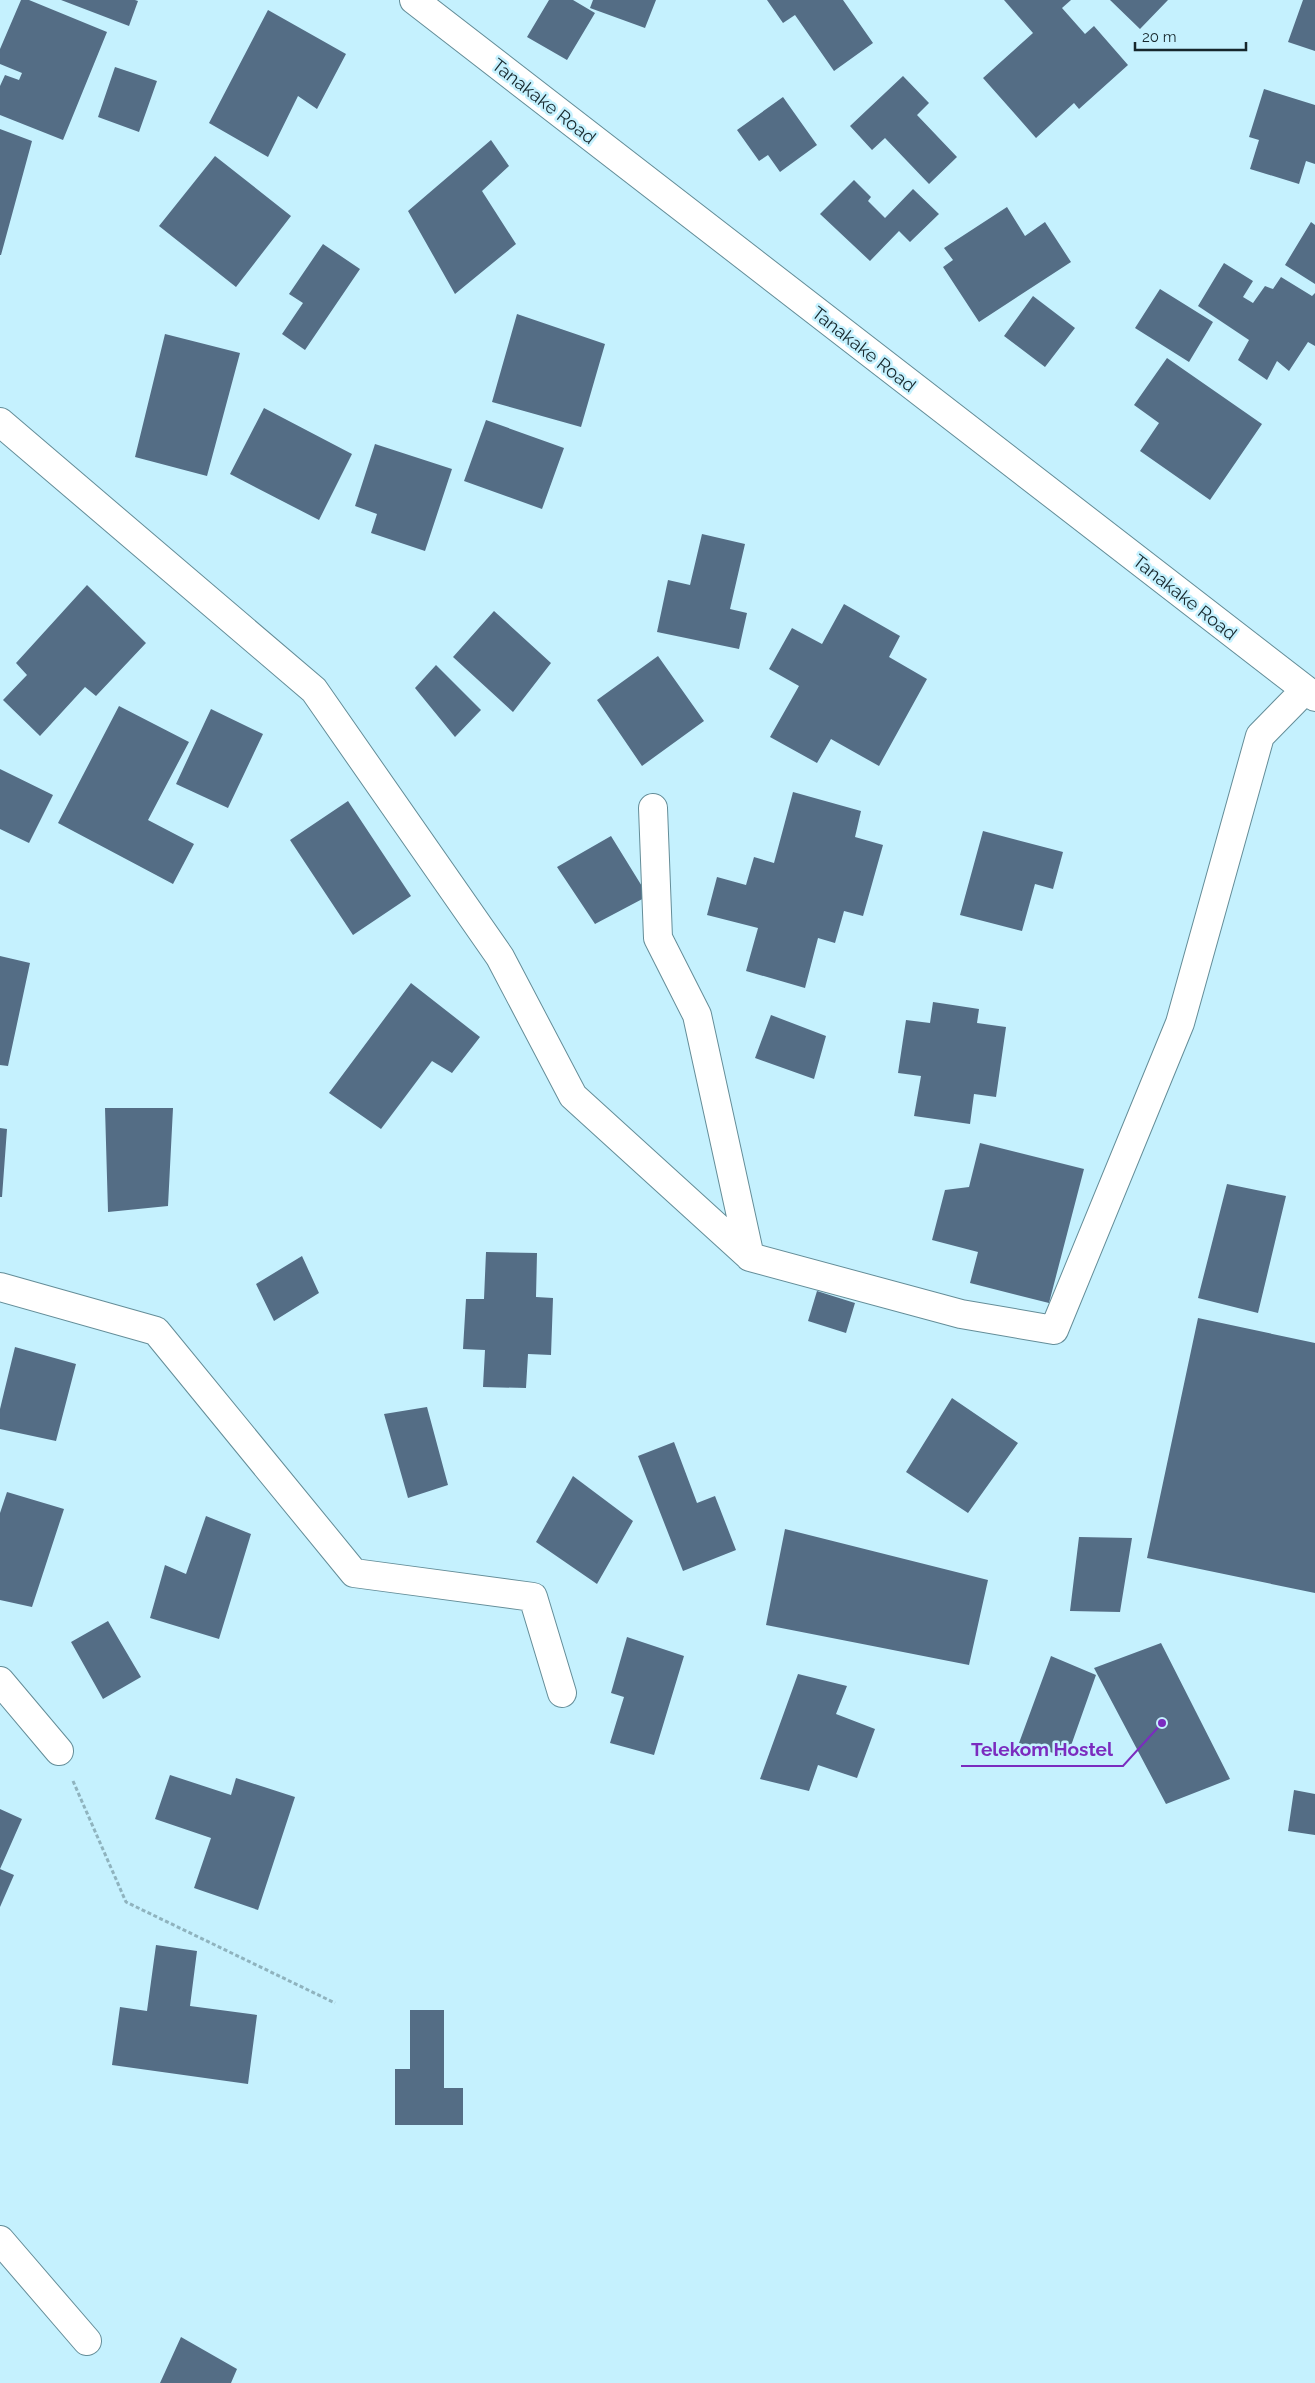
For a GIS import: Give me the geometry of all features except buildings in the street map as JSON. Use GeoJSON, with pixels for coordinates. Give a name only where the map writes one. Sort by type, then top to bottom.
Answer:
{"type":"FeatureCollection","features":[{"type":"Feature","properties":{"kind":"street","name":"Tanakake Road"},"geometry":{"type":"LineString","coordinates":[[414,0],[1310,694]]}},
{"type":"Feature","properties":{"kind":"street"},"geometry":{"type":"LineString","coordinates":[[0,422],[314,690],[500,957],[572,1096],[750,1257],[961,1314],[1054,1330],[1180,1023],[1260,736],[1310,694]]}},
{"type":"Feature","properties":{"kind":"street"},"geometry":{"type":"LineString","coordinates":[[653,808],[658,938],[697,1015],[750,1257]]}},
{"type":"Feature","properties":{"kind":"street"},"geometry":{"type":"LineString","coordinates":[[0,1287],[156,1331],[354,1573],[533,1597],[562,1693]]}},
{"type":"Feature","properties":{"kind":"street"},"geometry":{"type":"LineString","coordinates":[[0,1681],[59,1751]]}},
{"type":"Feature","properties":{"kind":"street"},"geometry":{"type":"LineString","coordinates":[[0,2240],[87,2341]]}},
{"type":"Feature","properties":{"kind":"path"},"geometry":{"type":"LineString","coordinates":[[59,1751],[126,1902],[335,2003]]}},
{"type":"Feature","properties":{"kind":"place","name":"Telekom Hostel"},"geometry":{"type":"Point","coordinates":[1162,1723]}}]}
